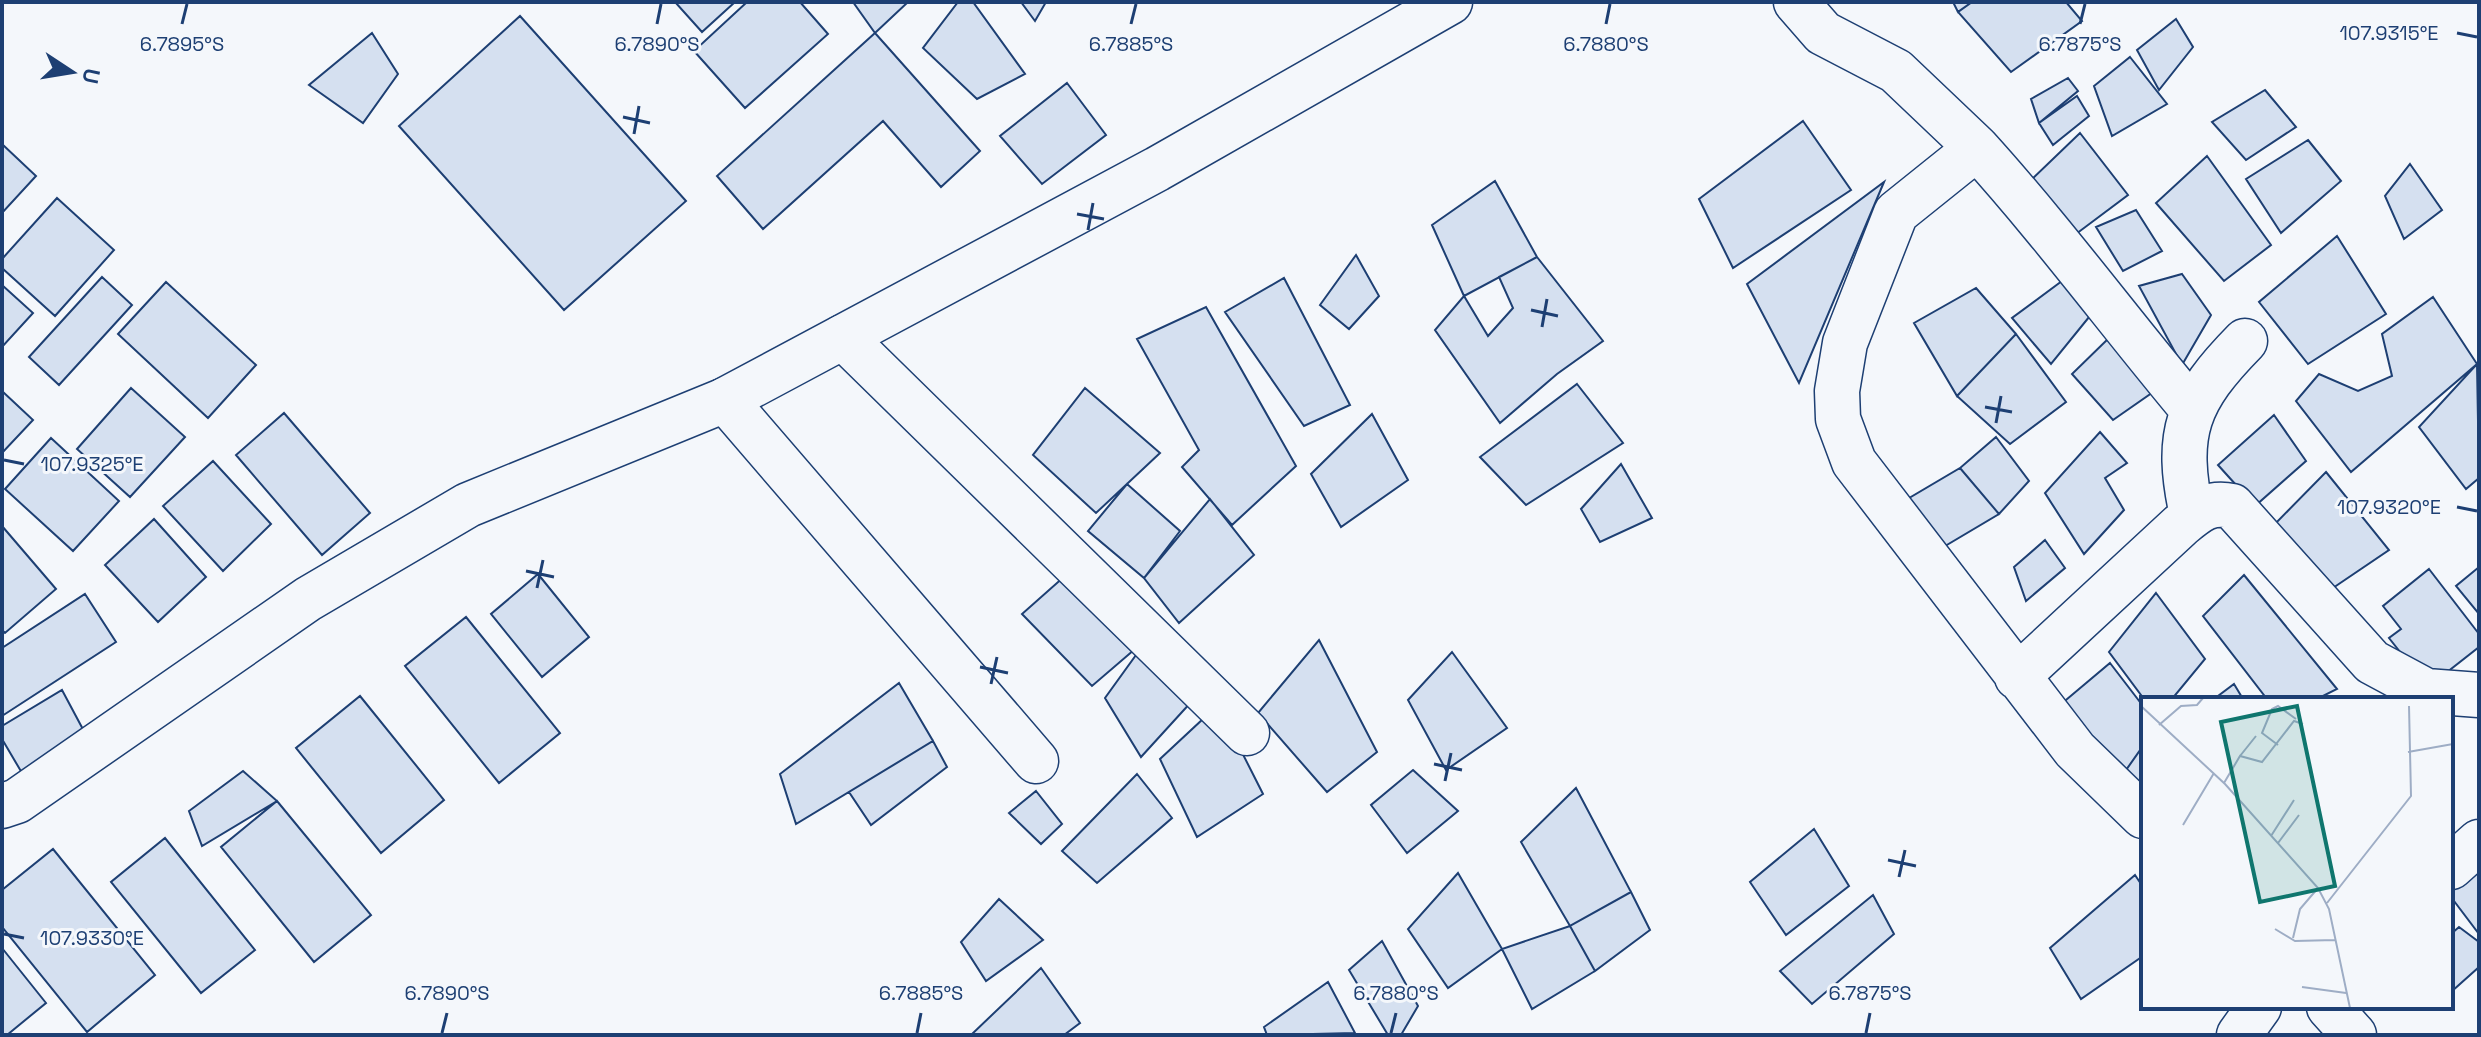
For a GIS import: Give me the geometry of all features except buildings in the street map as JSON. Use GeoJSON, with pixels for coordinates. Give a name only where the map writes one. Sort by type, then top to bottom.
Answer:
{"type":"FeatureCollection","features":[{"type":"Feature","properties":{"kind":"street"},"geometry":{"type":"LineString","coordinates":[[7,795],[308,599],[468,505],[725,400],[1157,169],[1450,2]]}},
{"type":"Feature","properties":{"kind":"street"},"geometry":{"type":"LineString","coordinates":[[1796,2],[1823,33],[1896,71],[1977,148],[2045,224],[2122,326],[2193,410]]}},
{"type":"Feature","properties":{"kind":"street"},"geometry":{"type":"LineString","coordinates":[[1977,148],[1896,213],[1845,343],[1837,391],[1838,419],[1854,462],[2017,677],[2075,750],[2141,814]]}},
{"type":"Feature","properties":{"kind":"street"},"geometry":{"type":"LineString","coordinates":[[843,337],[1247,733]]}},
{"type":"Feature","properties":{"kind":"street"},"geometry":{"type":"LineString","coordinates":[[2192,515],[2186,484],[2187,426],[2199,393],[2215,371],[2245,341]]}},
{"type":"Feature","properties":{"kind":"street"},"geometry":{"type":"LineString","coordinates":[[725,400],[1036,761]]}},
{"type":"Feature","properties":{"kind":"street"},"geometry":{"type":"LineString","coordinates":[[2017,677],[2192,515],[2212,503],[2232,506],[2372,662],[2426,691],[2479,695]]}},
{"type":"Feature","properties":{"kind":"street"},"geometry":{"type":"LineString","coordinates":[[2453,865],[2479,842]]}},
{"type":"Feature","properties":{"kind":"street"},"geometry":{"type":"LineString","coordinates":[[2239,1035],[2258,1009]]}},
{"type":"Feature","properties":{"kind":"street"},"geometry":{"type":"LineString","coordinates":[[2331,1009],[2354,1035]]}}]}
